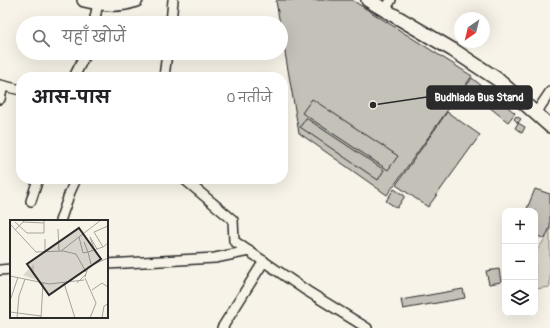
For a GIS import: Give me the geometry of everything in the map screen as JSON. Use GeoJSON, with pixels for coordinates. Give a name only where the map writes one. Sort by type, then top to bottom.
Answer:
{"type":"FeatureCollection","features":[{"type":"Feature","properties":{"kind":"street"},"geometry":{"type":"LineString","coordinates":[[84,0],[105,4],[129,3],[136,0]]}},
{"type":"Feature","properties":{"kind":"street"},"geometry":{"type":"LineString","coordinates":[[172,16],[173,0]]}},
{"type":"Feature","properties":{"kind":"street"},"geometry":{"type":"LineString","coordinates":[[368,0],[388,5],[453,50],[497,78],[550,126]]}},
{"type":"Feature","properties":{"kind":"street"},"geometry":{"type":"LineString","coordinates":[[95,16],[98,3]]}},
{"type":"Feature","properties":{"kind":"street"},"geometry":{"type":"LineString","coordinates":[[76,72],[82,60]]}},
{"type":"Feature","properties":{"kind":"street"},"geometry":{"type":"LineString","coordinates":[[165,72],[166,60]]}},
{"type":"Feature","properties":{"kind":"street"},"geometry":{"type":"LineString","coordinates":[[0,98],[2,86],[16,89]]}},
{"type":"Feature","properties":{"kind":"street"},"geometry":{"type":"LineString","coordinates":[[536,113],[550,92]]}},
{"type":"Feature","properties":{"kind":"street"},"geometry":{"type":"LineString","coordinates":[[31,201],[36,184]]}},
{"type":"Feature","properties":{"kind":"street"},"geometry":{"type":"LineString","coordinates":[[60,220],[74,184]]}},
{"type":"Feature","properties":{"kind":"street"},"geometry":{"type":"LineString","coordinates":[[190,184],[233,220],[234,241],[306,291],[363,327]]}},
{"type":"Feature","properties":{"kind":"street"},"geometry":{"type":"LineString","coordinates":[[108,264],[215,258],[249,251]]}},
{"type":"Feature","properties":{"kind":"street"},"geometry":{"type":"LineString","coordinates":[[222,328],[264,261]]}},
{"type":"Feature","properties":{"kind":"street"},"geometry":{"type":"LineString","coordinates":[[0,270],[10,269]]}},
{"type":"Feature","properties":{"kind":"shaded area"},"geometry":{"type":"Polygon","coordinates":[[[550,227],[550,287],[538,289],[538,249],[545,239],[550,227]]]}},
{"type":"Feature","properties":{"kind":"building"},"geometry":{"type":"Polygon","coordinates":[[[352,0],[472,76],[387,195],[299,133],[286,60],[288,60],[288,16],[279,16],[276,1],[352,0]]]}},
{"type":"Feature","properties":{"kind":"building"},"geometry":{"type":"Polygon","coordinates":[[[472,78],[515,113],[508,122],[465,88],[472,78]]]}},
{"type":"Feature","properties":{"kind":"building"},"geometry":{"type":"Polygon","coordinates":[[[312,99],[398,156],[388,170],[302,113],[312,99]]]}},
{"type":"Feature","properties":{"kind":"building"},"geometry":{"type":"Polygon","coordinates":[[[447,112],[480,135],[428,207],[396,185],[447,112]]]}},
{"type":"Feature","properties":{"kind":"building"},"geometry":{"type":"Polygon","coordinates":[[[516,116],[521,119],[518,123],[514,119],[516,116]]]}},
{"type":"Feature","properties":{"kind":"building"},"geometry":{"type":"Polygon","coordinates":[[[306,118],[384,170],[378,180],[300,127],[306,118]]]}},
{"type":"Feature","properties":{"kind":"building"},"geometry":{"type":"Polygon","coordinates":[[[518,123],[525,127],[522,133],[515,128],[518,123]]]}},
{"type":"Feature","properties":{"kind":"building"},"geometry":{"type":"Polygon","coordinates":[[[394,189],[405,196],[397,208],[386,201],[394,189]]]}},
{"type":"Feature","properties":{"kind":"building"},"geometry":{"type":"Polygon","coordinates":[[[535,189],[550,194],[550,227],[545,239],[538,236],[538,208],[527,208],[535,189]]]}},
{"type":"Feature","properties":{"kind":"building"},"geometry":{"type":"Polygon","coordinates":[[[499,269],[501,282],[489,284],[486,271],[499,269]]]}},
{"type":"Feature","properties":{"kind":"building"},"geometry":{"type":"Polygon","coordinates":[[[463,289],[465,298],[403,309],[401,300],[463,289]]]}},
{"type":"Feature","properties":{"kind":"place","name":"Budhlada Bus Stand"},"geometry":{"type":"Point","coordinates":[373,105]}}]}
